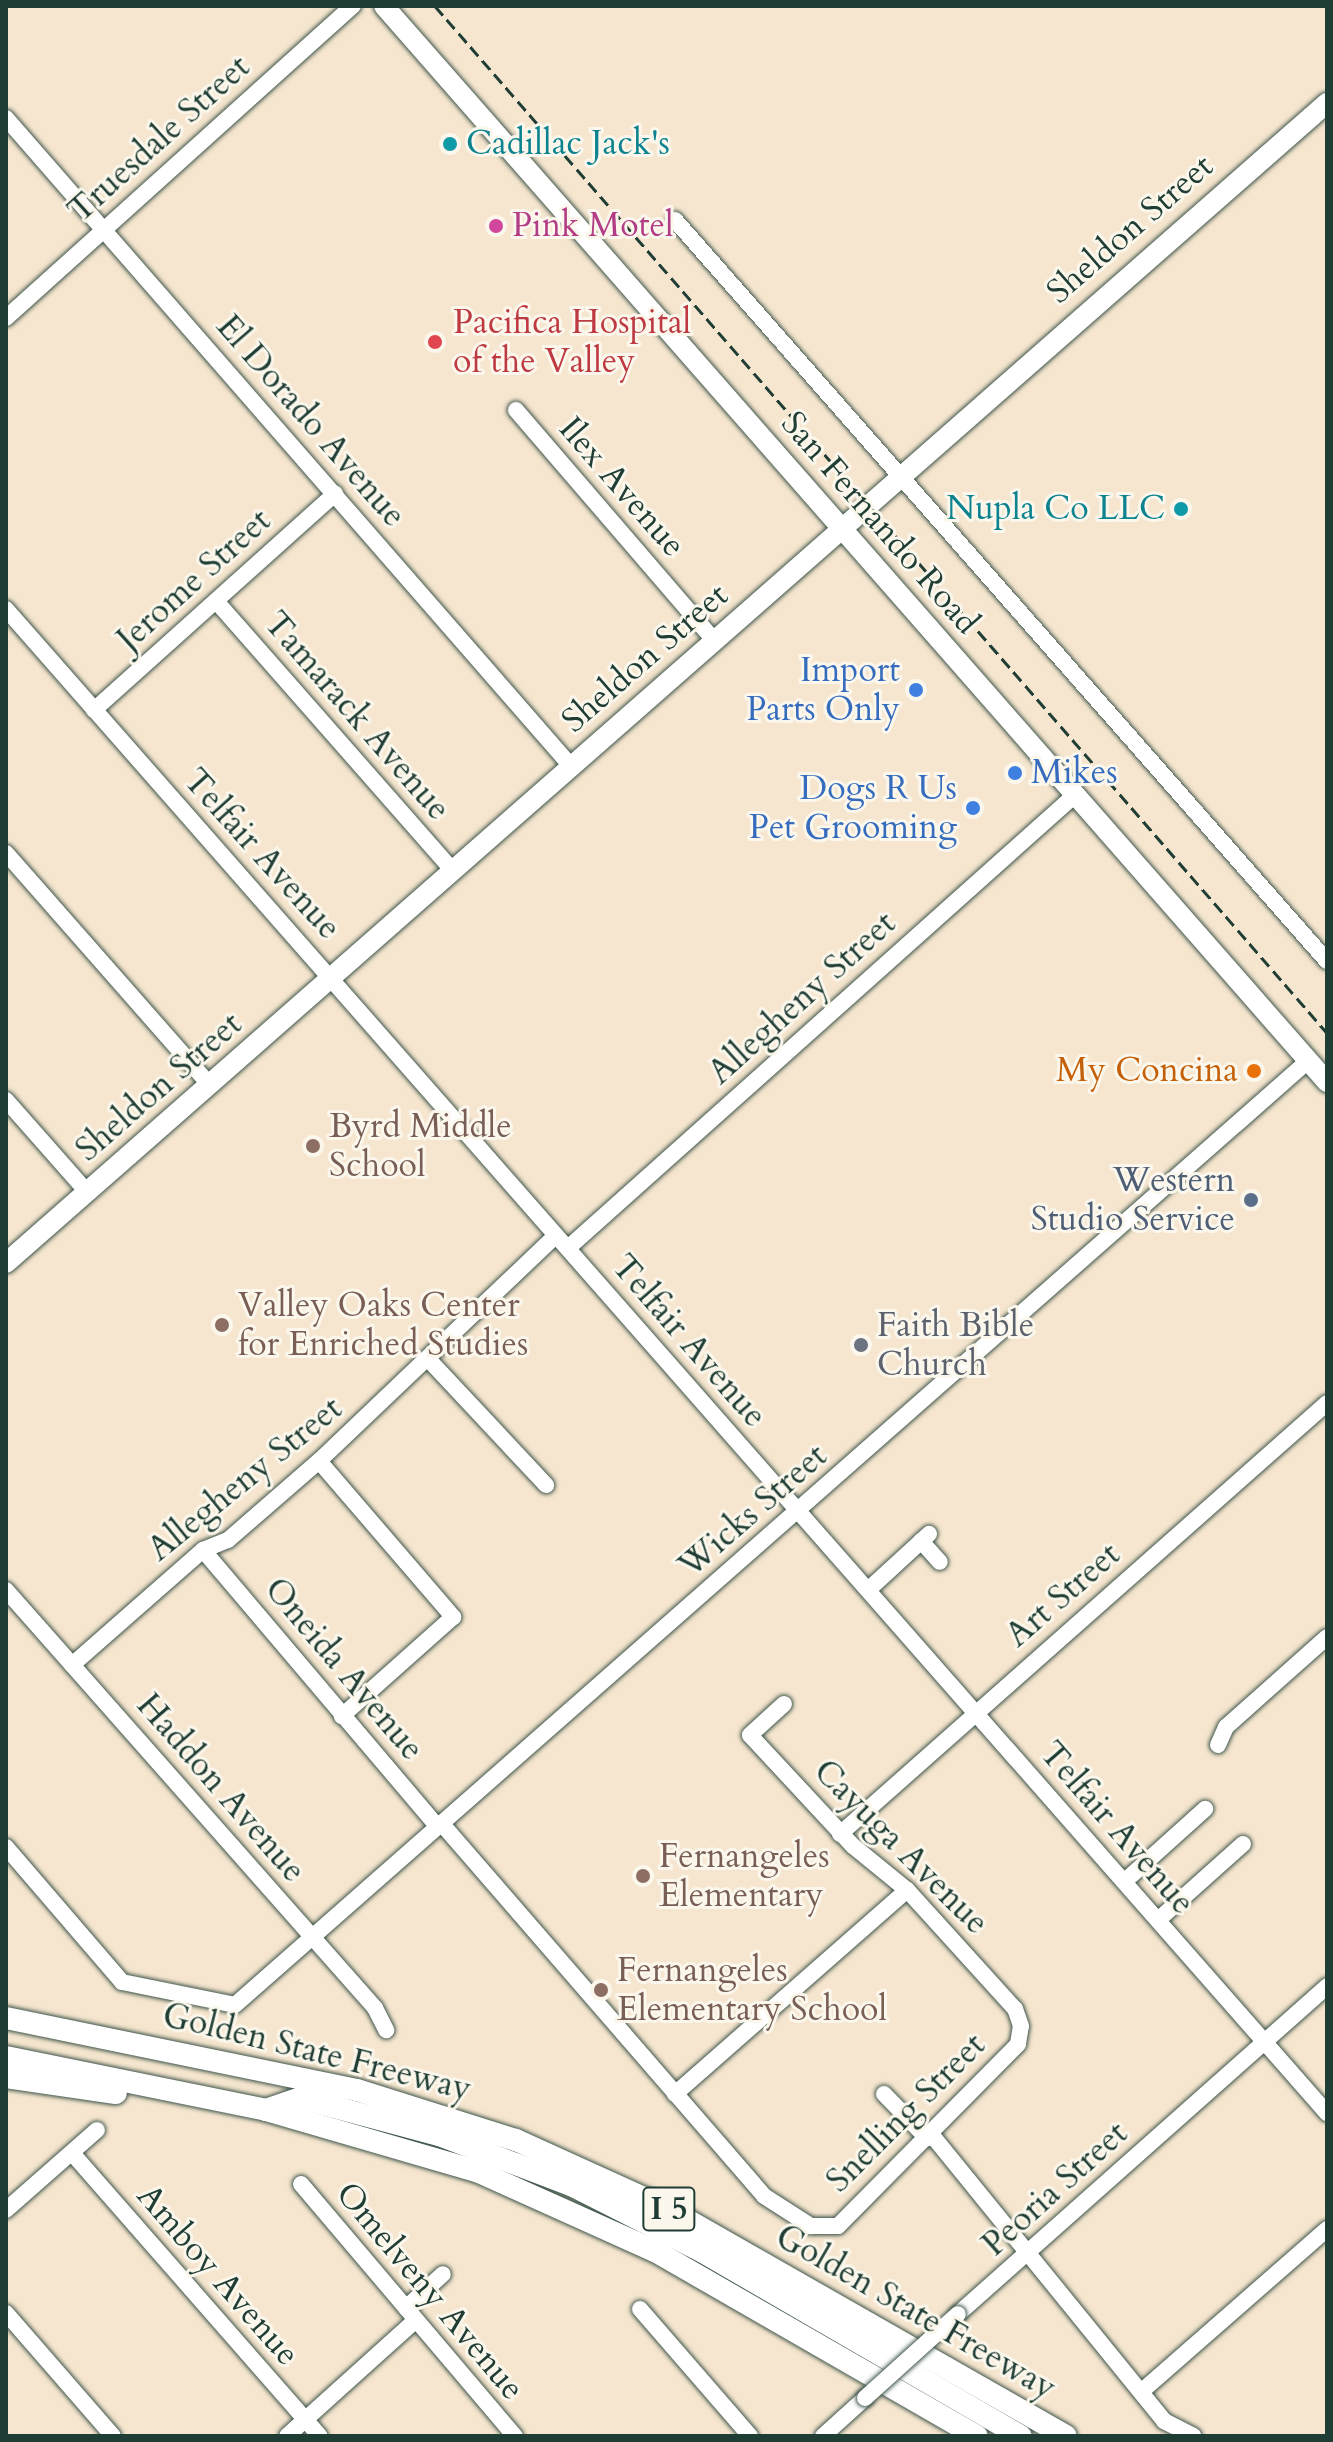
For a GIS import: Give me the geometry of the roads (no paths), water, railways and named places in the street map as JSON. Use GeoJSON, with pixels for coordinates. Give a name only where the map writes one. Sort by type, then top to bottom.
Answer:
{"type":"FeatureCollection","features":[{"type":"Feature","properties":{"kind":"highway"},"geometry":{"type":"LineString","coordinates":[[6,2002],[45,2025]]}},
{"type":"Feature","properties":{"kind":"highway","name":"Golden State Freeway"},"geometry":{"type":"LineString","coordinates":[[6,2018],[238,2063],[430,2109],[588,2170],[666,2208],[1065,2436]]}},
{"type":"Feature","properties":{"kind":"highway","name":"Golden State Freeway"},"geometry":{"type":"LineString","coordinates":[[6,2057],[266,2110],[479,2172],[655,2251],[977,2436]]}},
{"type":"Feature","properties":{"kind":"highway"},"geometry":{"type":"LineString","coordinates":[[238,2063],[265,2082],[416,2120],[606,2194],[1037,2436]]}},
{"type":"Feature","properties":{"kind":"highway"},"geometry":{"type":"LineString","coordinates":[[6,2077],[187,2105],[219,2100]]}},
{"type":"Feature","properties":{"kind":"highway"},"geometry":{"type":"LineString","coordinates":[[266,2110],[301,2098],[439,2135],[573,2186],[703,2252],[1020,2436]]}},
{"type":"Feature","properties":{"kind":"main road","name":"San Fernando Road"},"geometry":{"type":"LineString","coordinates":[[384,6],[1327,1082]]}},
{"type":"Feature","properties":{"kind":"main road","name":"Sheldon Street"},"geometry":{"type":"LineString","coordinates":[[6,1263],[899,475],[1327,103]]}},
{"type":"Feature","properties":{"kind":"street","name":"Truesdale Street"},"geometry":{"type":"LineString","coordinates":[[6,318],[353,6]]}},
{"type":"Feature","properties":{"kind":"street","name":"El Dorado Avenue"},"geometry":{"type":"LineString","coordinates":[[6,118],[570,765]]}},
{"type":"Feature","properties":{"kind":"street","name":"San Fernando Road"},"geometry":{"type":"LineString","coordinates":[[675,220],[1327,961]]}},
{"type":"Feature","properties":{"kind":"street","name":"Ilex Avenue"},"geometry":{"type":"LineString","coordinates":[[516,410],[714,640]]}},
{"type":"Feature","properties":{"kind":"street","name":"Jerome Street"},"geometry":{"type":"LineString","coordinates":[[94,710],[335,494]]}},
{"type":"Feature","properties":{"kind":"street","name":"Tamarack Avenue"},"geometry":{"type":"LineString","coordinates":[[216,601],[452,870]]}},
{"type":"Feature","properties":{"kind":"street","name":"Telfair Avenue"},"geometry":{"type":"LineString","coordinates":[[6,609],[1327,2113]]}},
{"type":"Feature","properties":{"kind":"street","name":"Allegheny Street"},"geometry":{"type":"LineString","coordinates":[[72,1665],[203,1550],[228,1540],[430,1361],[468,1315],[562,1242],[1076,794]]}},
{"type":"Feature","properties":{"kind":"street"},"geometry":{"type":"LineString","coordinates":[[6,853],[210,1085]]}},
{"type":"Feature","properties":{"kind":"street","name":"Wicks Street"},"geometry":{"type":"LineString","coordinates":[[6,1847],[122,1982],[235,2005],[314,1939],[1308,1061]]}},
{"type":"Feature","properties":{"kind":"street"},"geometry":{"type":"LineString","coordinates":[[6,1100],[87,1192]]}},
{"type":"Feature","properties":{"kind":"street"},"geometry":{"type":"LineString","coordinates":[[430,1361],[546,1485]]}},
{"type":"Feature","properties":{"kind":"street","name":"Art Street"},"geometry":{"type":"LineString","coordinates":[[840,1834],[1327,1403]]}},
{"type":"Feature","properties":{"kind":"street"},"geometry":{"type":"LineString","coordinates":[[319,1461],[453,1617],[342,1716]]}},
{"type":"Feature","properties":{"kind":"street"},"geometry":{"type":"LineString","coordinates":[[868,1590],[925,1537],[940,1562]]}},
{"type":"Feature","properties":{"kind":"street","name":"Oneida Avenue"},"geometry":{"type":"LineString","coordinates":[[203,1550],[342,1716],[764,2196],[811,2226],[838,2226]]}},
{"type":"Feature","properties":{"kind":"street","name":"Haddon Avenue"},"geometry":{"type":"LineString","coordinates":[[6,1590],[375,2008],[386,2030]]}},
{"type":"Feature","properties":{"kind":"street"},"geometry":{"type":"LineString","coordinates":[[1218,1745],[1226,1727],[1327,1637]]}},
{"type":"Feature","properties":{"kind":"street","name":"Cayuga Avenue"},"geometry":{"type":"LineString","coordinates":[[784,1704],[750,1735],[840,1834],[907,1890],[1015,2009],[1021,2026],[1018,2044]]}},
{"type":"Feature","properties":{"kind":"street"},"geometry":{"type":"LineString","coordinates":[[1125,1881],[1198,1810]]}},
{"type":"Feature","properties":{"kind":"street"},"geometry":{"type":"LineString","coordinates":[[1158,1920],[1243,1844]]}},
{"type":"Feature","properties":{"kind":"street"},"geometry":{"type":"LineString","coordinates":[[675,2094],[907,1890]]}},
{"type":"Feature","properties":{"kind":"street","name":"Peoria Street"},"geometry":{"type":"LineString","coordinates":[[823,2436],[1327,1986]]}},
{"type":"Feature","properties":{"kind":"street","name":"Snelling Street"},"geometry":{"type":"LineString","coordinates":[[838,2226],[1018,2044]]}},
{"type":"Feature","properties":{"kind":"street"},"geometry":{"type":"LineString","coordinates":[[884,2094],[929,2136],[1164,2421],[1193,2436]]}},
{"type":"Feature","properties":{"kind":"street"},"geometry":{"type":"LineString","coordinates":[[6,2210],[97,2130]]}},
{"type":"Feature","properties":{"kind":"street","name":"Amboy Avenue"},"geometry":{"type":"LineString","coordinates":[[72,2153],[320,2436]]}},
{"type":"Feature","properties":{"kind":"street","name":"Omelveny Avenue"},"geometry":{"type":"LineString","coordinates":[[301,2184],[515,2436]]}},
{"type":"Feature","properties":{"kind":"street"},"geometry":{"type":"LineString","coordinates":[[1142,2391],[1327,2229]]}},
{"type":"Feature","properties":{"kind":"street"},"geometry":{"type":"LineString","coordinates":[[287,2436],[411,2314],[443,2274]]}},
{"type":"Feature","properties":{"kind":"street"},"geometry":{"type":"LineString","coordinates":[[640,2309],[750,2436]]}},
{"type":"Feature","properties":{"kind":"street"},"geometry":{"type":"LineString","coordinates":[[6,2313],[113,2436]]}},
{"type":"Feature","properties":{"kind":"railway"},"geometry":{"type":"LineString","coordinates":[[435,6],[1327,1033]]}},
{"type":"Feature","properties":{"kind":"place","name":"Cadillac Jack's"},"geometry":{"type":"Point","coordinates":[450,144]}},
{"type":"Feature","properties":{"kind":"place","name":"Pink Motel"},"geometry":{"type":"Point","coordinates":[496,226]}},
{"type":"Feature","properties":{"kind":"place","name":"Pacifica Hospital of the Valley"},"geometry":{"type":"Point","coordinates":[435,342]}},
{"type":"Feature","properties":{"kind":"place","name":"Nupla Co LLC"},"geometry":{"type":"Point","coordinates":[1181,509]}},
{"type":"Feature","properties":{"kind":"place","name":"Import Parts Only"},"geometry":{"type":"Point","coordinates":[916,690]}},
{"type":"Feature","properties":{"kind":"place","name":"Mikes"},"geometry":{"type":"Point","coordinates":[1015,773]}},
{"type":"Feature","properties":{"kind":"place","name":"Dogs R Us Pet Grooming"},"geometry":{"type":"Point","coordinates":[973,808]}},
{"type":"Feature","properties":{"kind":"place","name":"My Concina"},"geometry":{"type":"Point","coordinates":[1254,1071]}},
{"type":"Feature","properties":{"kind":"place","name":"Byrd Middle School"},"geometry":{"type":"Point","coordinates":[313,1146]}},
{"type":"Feature","properties":{"kind":"place","name":"Western Studio Service"},"geometry":{"type":"Point","coordinates":[1251,1200]}},
{"type":"Feature","properties":{"kind":"place","name":"Valley Oaks Center for Enriched Studies"},"geometry":{"type":"Point","coordinates":[222,1325]}},
{"type":"Feature","properties":{"kind":"place","name":"Faith Bible Church"},"geometry":{"type":"Point","coordinates":[861,1345]}},
{"type":"Feature","properties":{"kind":"place","name":"Fernangeles Elementary"},"geometry":{"type":"Point","coordinates":[643,1876]}},
{"type":"Feature","properties":{"kind":"place","name":"Fernangeles Elementary School"},"geometry":{"type":"Point","coordinates":[601,1990]}}]}
